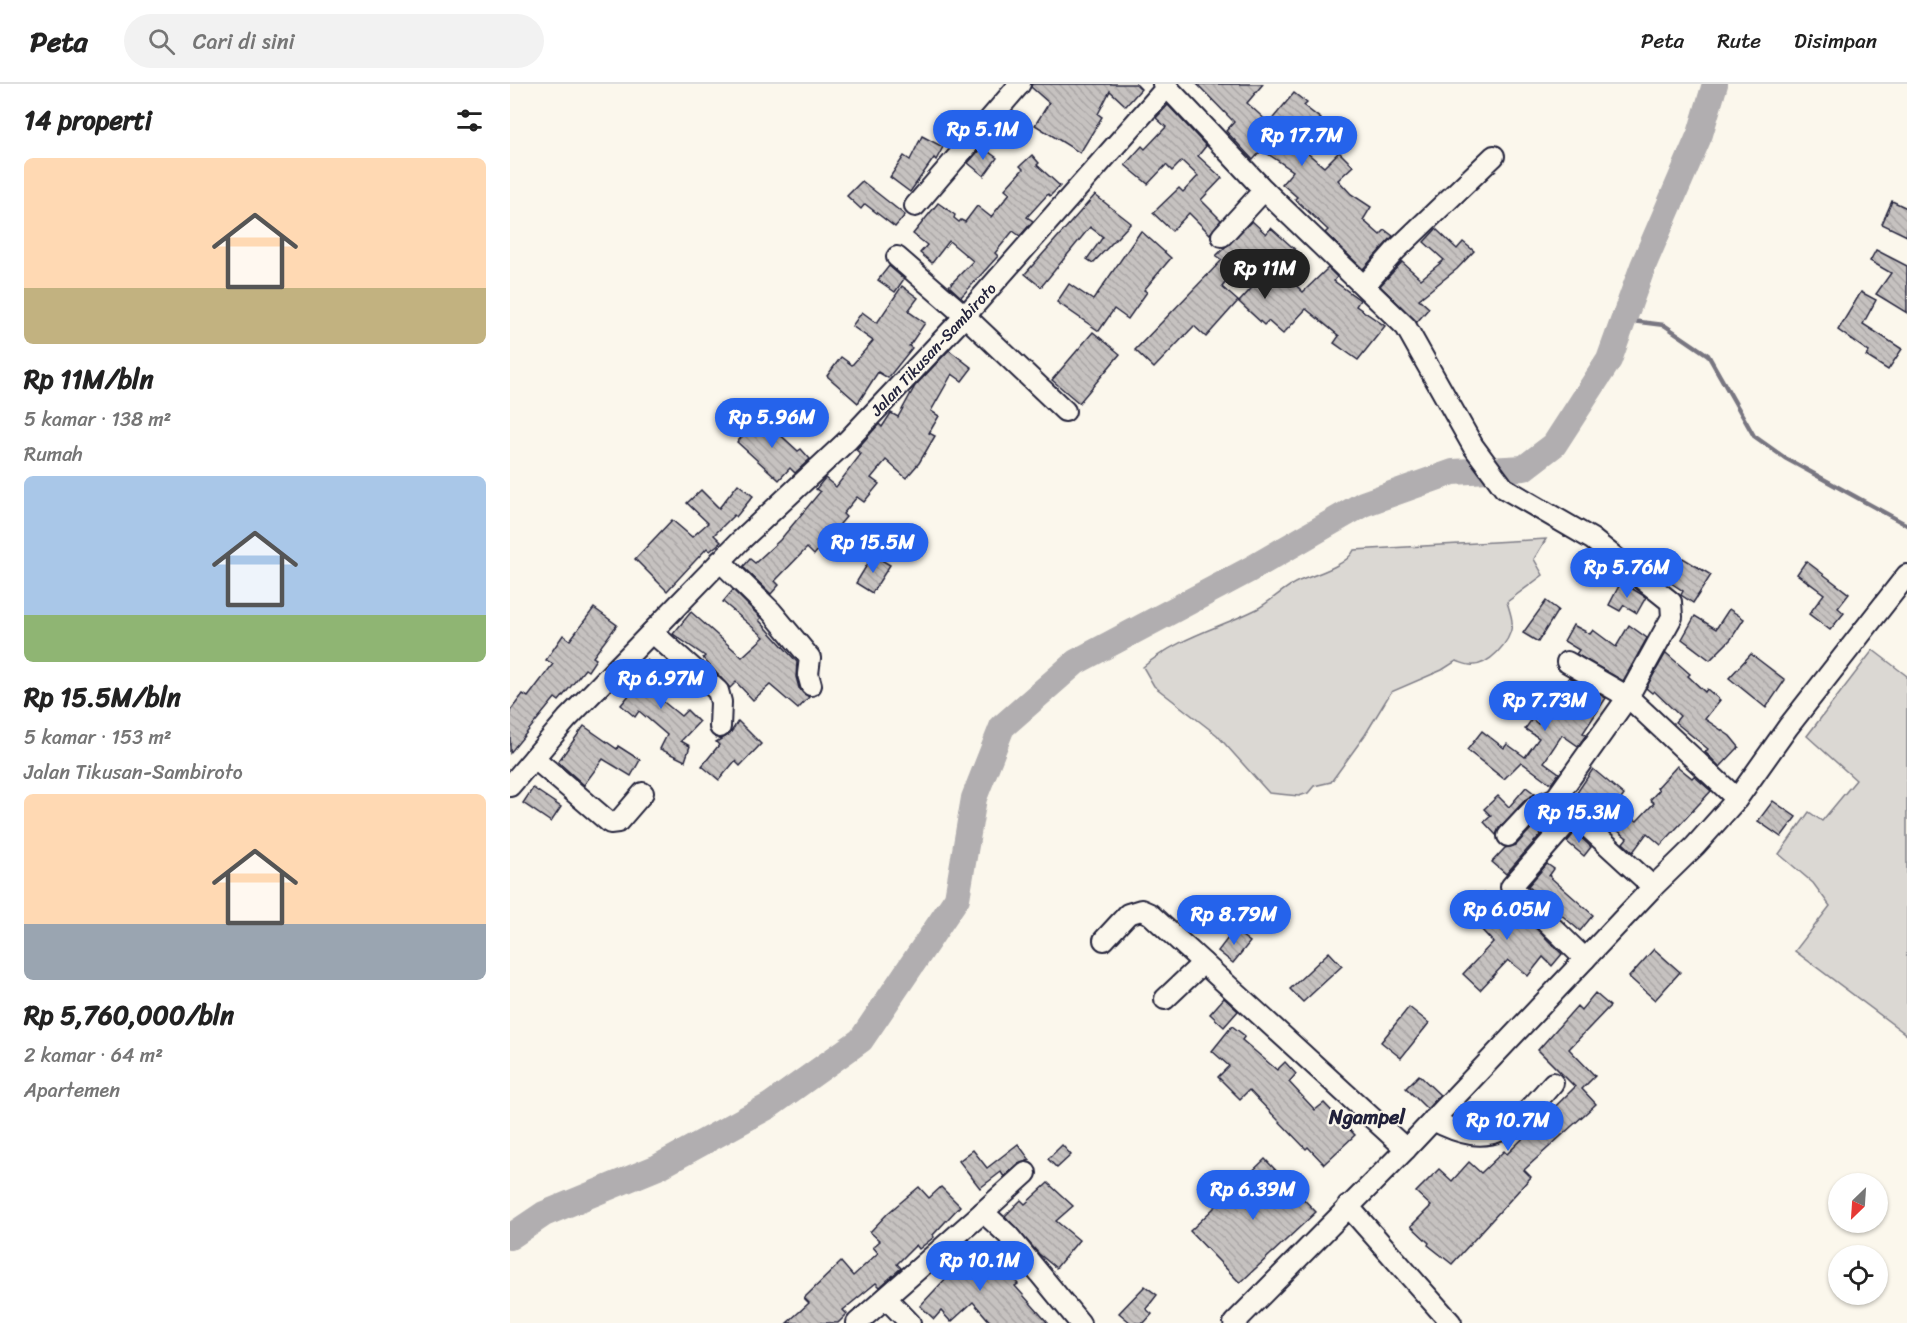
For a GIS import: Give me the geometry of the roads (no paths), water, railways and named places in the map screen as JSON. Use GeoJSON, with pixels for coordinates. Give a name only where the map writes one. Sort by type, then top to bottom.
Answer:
{"type":"FeatureCollection","features":[{"type":"Feature","properties":{"kind":"street"},"geometry":{"type":"LineString","coordinates":[[915,206],[1020,84]]}},
{"type":"Feature","properties":{"kind":"street"},"geometry":{"type":"LineString","coordinates":[[1165,86],[1264,189],[1406,327],[1436,385],[1473,446],[1504,488],[1592,539],[1671,602],[1672,617],[1628,697],[1556,798],[1535,807],[1508,836]]}},
{"type":"Feature","properties":{"kind":"street","name":"Jalan Tikusan-Sambiroto"},"geometry":{"type":"LineString","coordinates":[[510,786],[567,719],[720,561],[848,440],[964,316],[1165,86]]}},
{"type":"Feature","properties":{"kind":"street"},"geometry":{"type":"LineString","coordinates":[[1364,286],[1396,250],[1494,156]]}},
{"type":"Feature","properties":{"kind":"street"},"geometry":{"type":"LineString","coordinates":[[1222,236],[1264,189]]}},
{"type":"Feature","properties":{"kind":"street"},"geometry":{"type":"LineString","coordinates":[[897,256],[1065,411]]}},
{"type":"Feature","properties":{"kind":"street"},"geometry":{"type":"LineString","coordinates":[[720,561],[771,611],[810,658],[808,675],[811,685]]}},
{"type":"Feature","properties":{"kind":"street"},"geometry":{"type":"LineString","coordinates":[[1234,1323],[1406,1149],[1653,887],[1695,846],[1737,799],[1788,727],[1907,575]]}},
{"type":"Feature","properties":{"kind":"street"},"geometry":{"type":"LineString","coordinates":[[652,632],[718,691],[721,702],[720,727]]}},
{"type":"Feature","properties":{"kind":"street"},"geometry":{"type":"LineString","coordinates":[[1567,662],[1628,697],[1737,799]]}},
{"type":"Feature","properties":{"kind":"street"},"geometry":{"type":"LineString","coordinates":[[534,758],[610,823],[618,822],[643,793]]}},
{"type":"Feature","properties":{"kind":"street"},"geometry":{"type":"LineString","coordinates":[[1556,798],[1653,887]]}},
{"type":"Feature","properties":{"kind":"street"},"geometry":{"type":"LineString","coordinates":[[1573,816],[1511,886],[1586,959]]}},
{"type":"Feature","properties":{"kind":"street"},"geometry":{"type":"LineString","coordinates":[[1104,940],[1128,914],[1141,910],[1150,914],[1406,1149]]}},
{"type":"Feature","properties":{"kind":"street"},"geometry":{"type":"LineString","coordinates":[[1166,999],[1203,963]]}},
{"type":"Feature","properties":{"kind":"street"},"geometry":{"type":"LineString","coordinates":[[1433,1120],[1460,1132],[1479,1135],[1498,1132],[1523,1118],[1553,1083]]}},
{"type":"Feature","properties":{"kind":"street"},"geometry":{"type":"LineString","coordinates":[[857,1323],[1026,1173]]}},
{"type":"Feature","properties":{"kind":"street"},"geometry":{"type":"LineString","coordinates":[[1348,1206],[1451,1323]]}},
{"type":"Feature","properties":{"kind":"street"},"geometry":{"type":"LineString","coordinates":[[983,1212],[1008,1235],[1080,1323]]}},
{"type":"Feature","properties":{"kind":"street"},"geometry":{"type":"LineString","coordinates":[[886,1298],[910,1323]]}},
{"type":"Feature","properties":{"kind":"waterway"},"geometry":{"type":"LineString","coordinates":[[510,1237],[544,1214],[658,1167],[769,1106],[861,1040],[957,898],[974,798],[1002,727],[1076,662],[1249,570],[1363,504],[1453,472],[1524,468],[1554,445],[1609,360],[1643,266],[1700,134],[1715,84]]}},
{"type":"Feature","properties":{"kind":"waterway"},"geometry":{"type":"LineString","coordinates":[[1624,320],[1664,325],[1708,355],[1754,436],[1785,458],[1907,525]]}},
{"type":"Feature","properties":{"kind":"district","name":"Ngampel"},"geometry":{"type":"Point","coordinates":[1367,1117]}}]}
